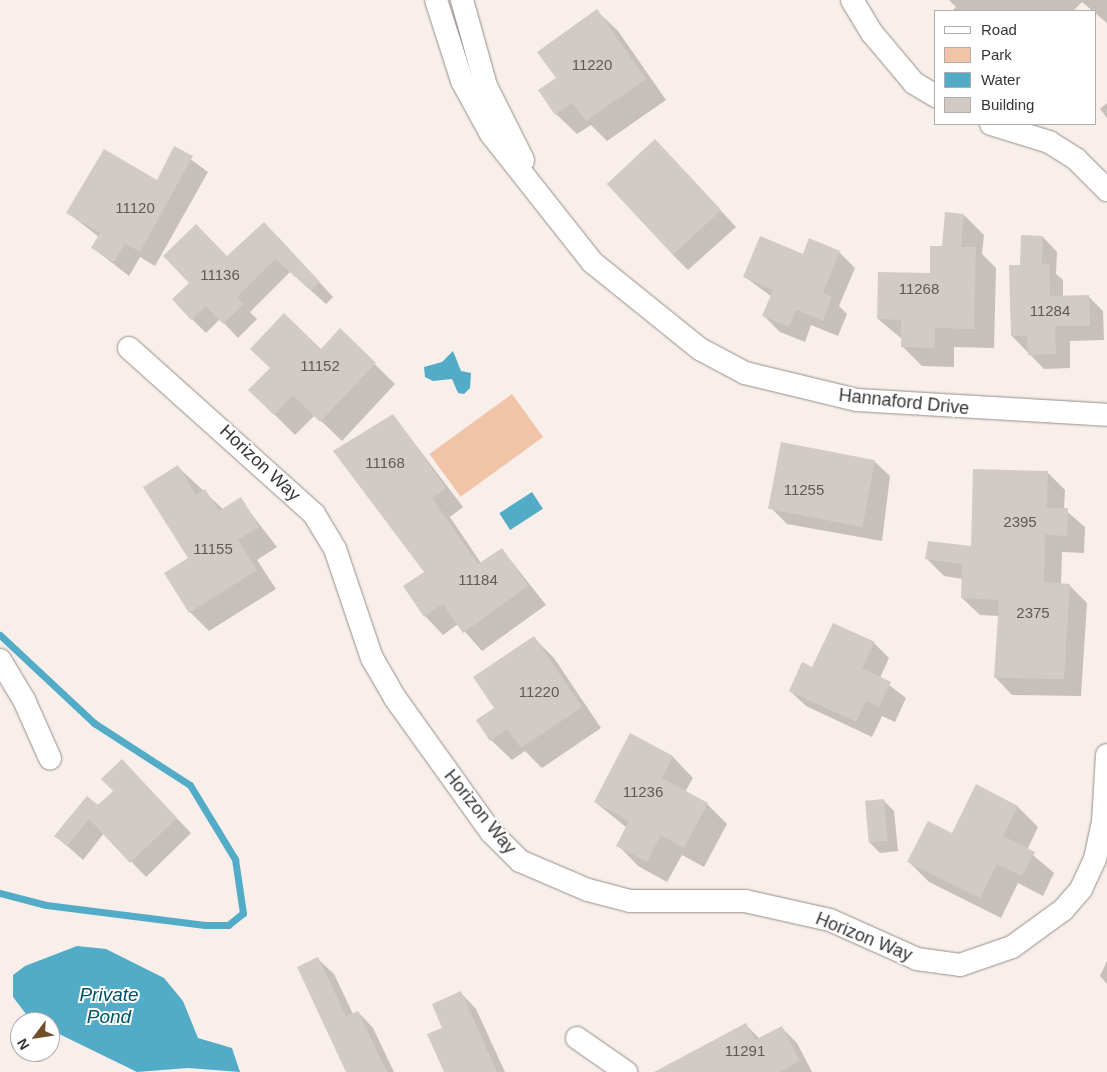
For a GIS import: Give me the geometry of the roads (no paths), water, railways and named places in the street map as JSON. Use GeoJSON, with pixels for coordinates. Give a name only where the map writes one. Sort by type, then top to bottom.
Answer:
{"type":"FeatureCollection","features":[{"type":"Feature","properties":{"kind":"street","name":"Hannaford Drive"},"geometry":{"type":"LineString","coordinates":[[436,0],[470,96],[491,134],[537,188],[592,262],[643,307],[700,348],[745,373],[857,400],[1107,415]]}},
{"type":"Feature","properties":{"kind":"street","name":"Hannaford Drive"},"geometry":{"type":"LineString","coordinates":[[462,0],[486,86],[537,188]]}},
{"type":"Feature","properties":{"kind":"street"},"geometry":{"type":"LineString","coordinates":[[852,0],[872,33],[914,83],[934,95]]}},
{"type":"Feature","properties":{"kind":"street"},"geometry":{"type":"LineString","coordinates":[[995,125],[1049,142],[1094,174],[1107,190]]}},
{"type":"Feature","properties":{"kind":"street","name":"Horizon Way"},"geometry":{"type":"LineString","coordinates":[[129,348],[314,514],[335,549],[372,658],[395,698],[492,832],[520,862],[588,890],[630,901],[745,901],[830,920],[917,959],[960,965],[1012,947],[1063,910],[1081,890],[1095,859],[1103,822],[1107,755]]}},
{"type":"Feature","properties":{"kind":"street"},"geometry":{"type":"LineString","coordinates":[[0,660],[24,700],[50,758]]}},
{"type":"Feature","properties":{"kind":"street"},"geometry":{"type":"LineString","coordinates":[[577,1038],[626,1072]]}},
{"type":"Feature","properties":{"kind":"water"},"geometry":{"type":"Polygon","coordinates":[[[453,351],[461,371],[471,373],[470,388],[464,394],[458,393],[452,379],[433,381],[425,377],[424,367],[442,362],[453,351]]]}},
{"type":"Feature","properties":{"kind":"water"},"geometry":{"type":"Polygon","coordinates":[[[532,492],[543,509],[510,530],[499,513],[532,492]]]}},
{"type":"Feature","properties":{"kind":"water","name":"Private Pond"},"geometry":{"type":"Polygon","coordinates":[[[77,946],[106,949],[164,978],[183,1001],[198,1038],[232,1048],[240,1072],[188,1068],[137,1072],[60,1034],[60,1012],[24,1012],[13,997],[13,975],[25,966],[77,946]]]}},
{"type":"Feature","properties":{"kind":"waterway"},"geometry":{"type":"LineString","coordinates":[[0,635],[94,723],[190,785],[235,859],[243,913],[228,925],[205,925],[46,905],[0,893]]}}]}
